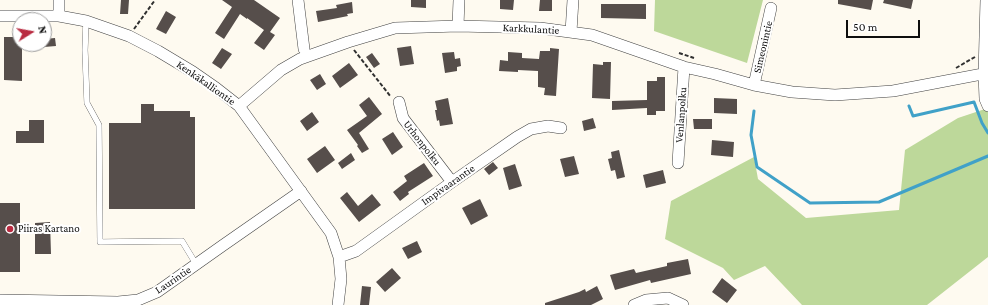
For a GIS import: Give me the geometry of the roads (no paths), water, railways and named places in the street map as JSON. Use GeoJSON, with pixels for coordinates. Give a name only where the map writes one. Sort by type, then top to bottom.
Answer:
{"type":"FeatureCollection","features":[{"type":"Feature","properties":{"kind":"street"},"geometry":{"type":"LineString","coordinates":[[59,0],[59,16]]}},
{"type":"Feature","properties":{"kind":"street"},"geometry":{"type":"LineString","coordinates":[[298,0],[304,49]]}},
{"type":"Feature","properties":{"kind":"street"},"geometry":{"type":"LineString","coordinates":[[458,26],[459,0]]}},
{"type":"Feature","properties":{"kind":"street"},"geometry":{"type":"LineString","coordinates":[[571,32],[573,0]]}},
{"type":"Feature","properties":{"kind":"street"},"geometry":{"type":"LineString","coordinates":[[986,0],[984,55],[986,73],[985,99],[988,106]]}},
{"type":"Feature","properties":{"kind":"street","name":"Simeonintie"},"geometry":{"type":"LineString","coordinates":[[754,85],[772,8]]}},
{"type":"Feature","properties":{"kind":"street","name":"Kenkäkalliontie"},"geometry":{"type":"LineString","coordinates":[[0,16],[59,16],[86,21],[129,36],[193,72],[239,106],[330,232],[339,257],[341,279],[338,305]]}},
{"type":"Feature","properties":{"kind":"street","name":"Karkkulantie"},"geometry":{"type":"LineString","coordinates":[[239,106],[281,70],[300,59],[348,42],[395,28],[458,26],[540,28],[592,35],[684,67],[754,85],[792,92],[835,95],[893,91],[986,73]]}},
{"type":"Feature","properties":{"kind":"street","name":"Venlanpolku"},"geometry":{"type":"LineString","coordinates":[[678,162],[684,67]]}},
{"type":"Feature","properties":{"kind":"street","name":"Urhonpolku"},"geometry":{"type":"LineString","coordinates":[[400,106],[403,118],[452,182]]}},
{"type":"Feature","properties":{"kind":"street","name":"Impivaarantie"},"geometry":{"type":"LineString","coordinates":[[339,257],[356,251],[452,182],[531,129],[548,126],[561,128]]}},
{"type":"Feature","properties":{"kind":"street","name":"Laurintie"},"geometry":{"type":"LineString","coordinates":[[0,300],[118,302],[138,300],[157,292],[301,191]]}},
{"type":"Feature","properties":{"kind":"street"},"geometry":{"type":"LineString","coordinates":[[634,305],[646,300],[668,298],[683,305]]}},
{"type":"Feature","properties":{"kind":"lane"},"geometry":{"type":"LineString","coordinates":[[86,21],[85,50],[87,103],[99,125],[100,242],[182,241],[196,264]]}},
{"type":"Feature","properties":{"kind":"waterway"},"geometry":{"type":"LineString","coordinates":[[909,106],[913,116],[974,102],[982,123],[988,133]]}},
{"type":"Feature","properties":{"kind":"waterway"},"geometry":{"type":"LineString","coordinates":[[754,111],[751,135],[757,167],[810,203],[879,202],[988,156]]}},
{"type":"Feature","properties":{"kind":"place","name":"Piiras Kartano"},"geometry":{"type":"Point","coordinates":[10,229]}}]}
